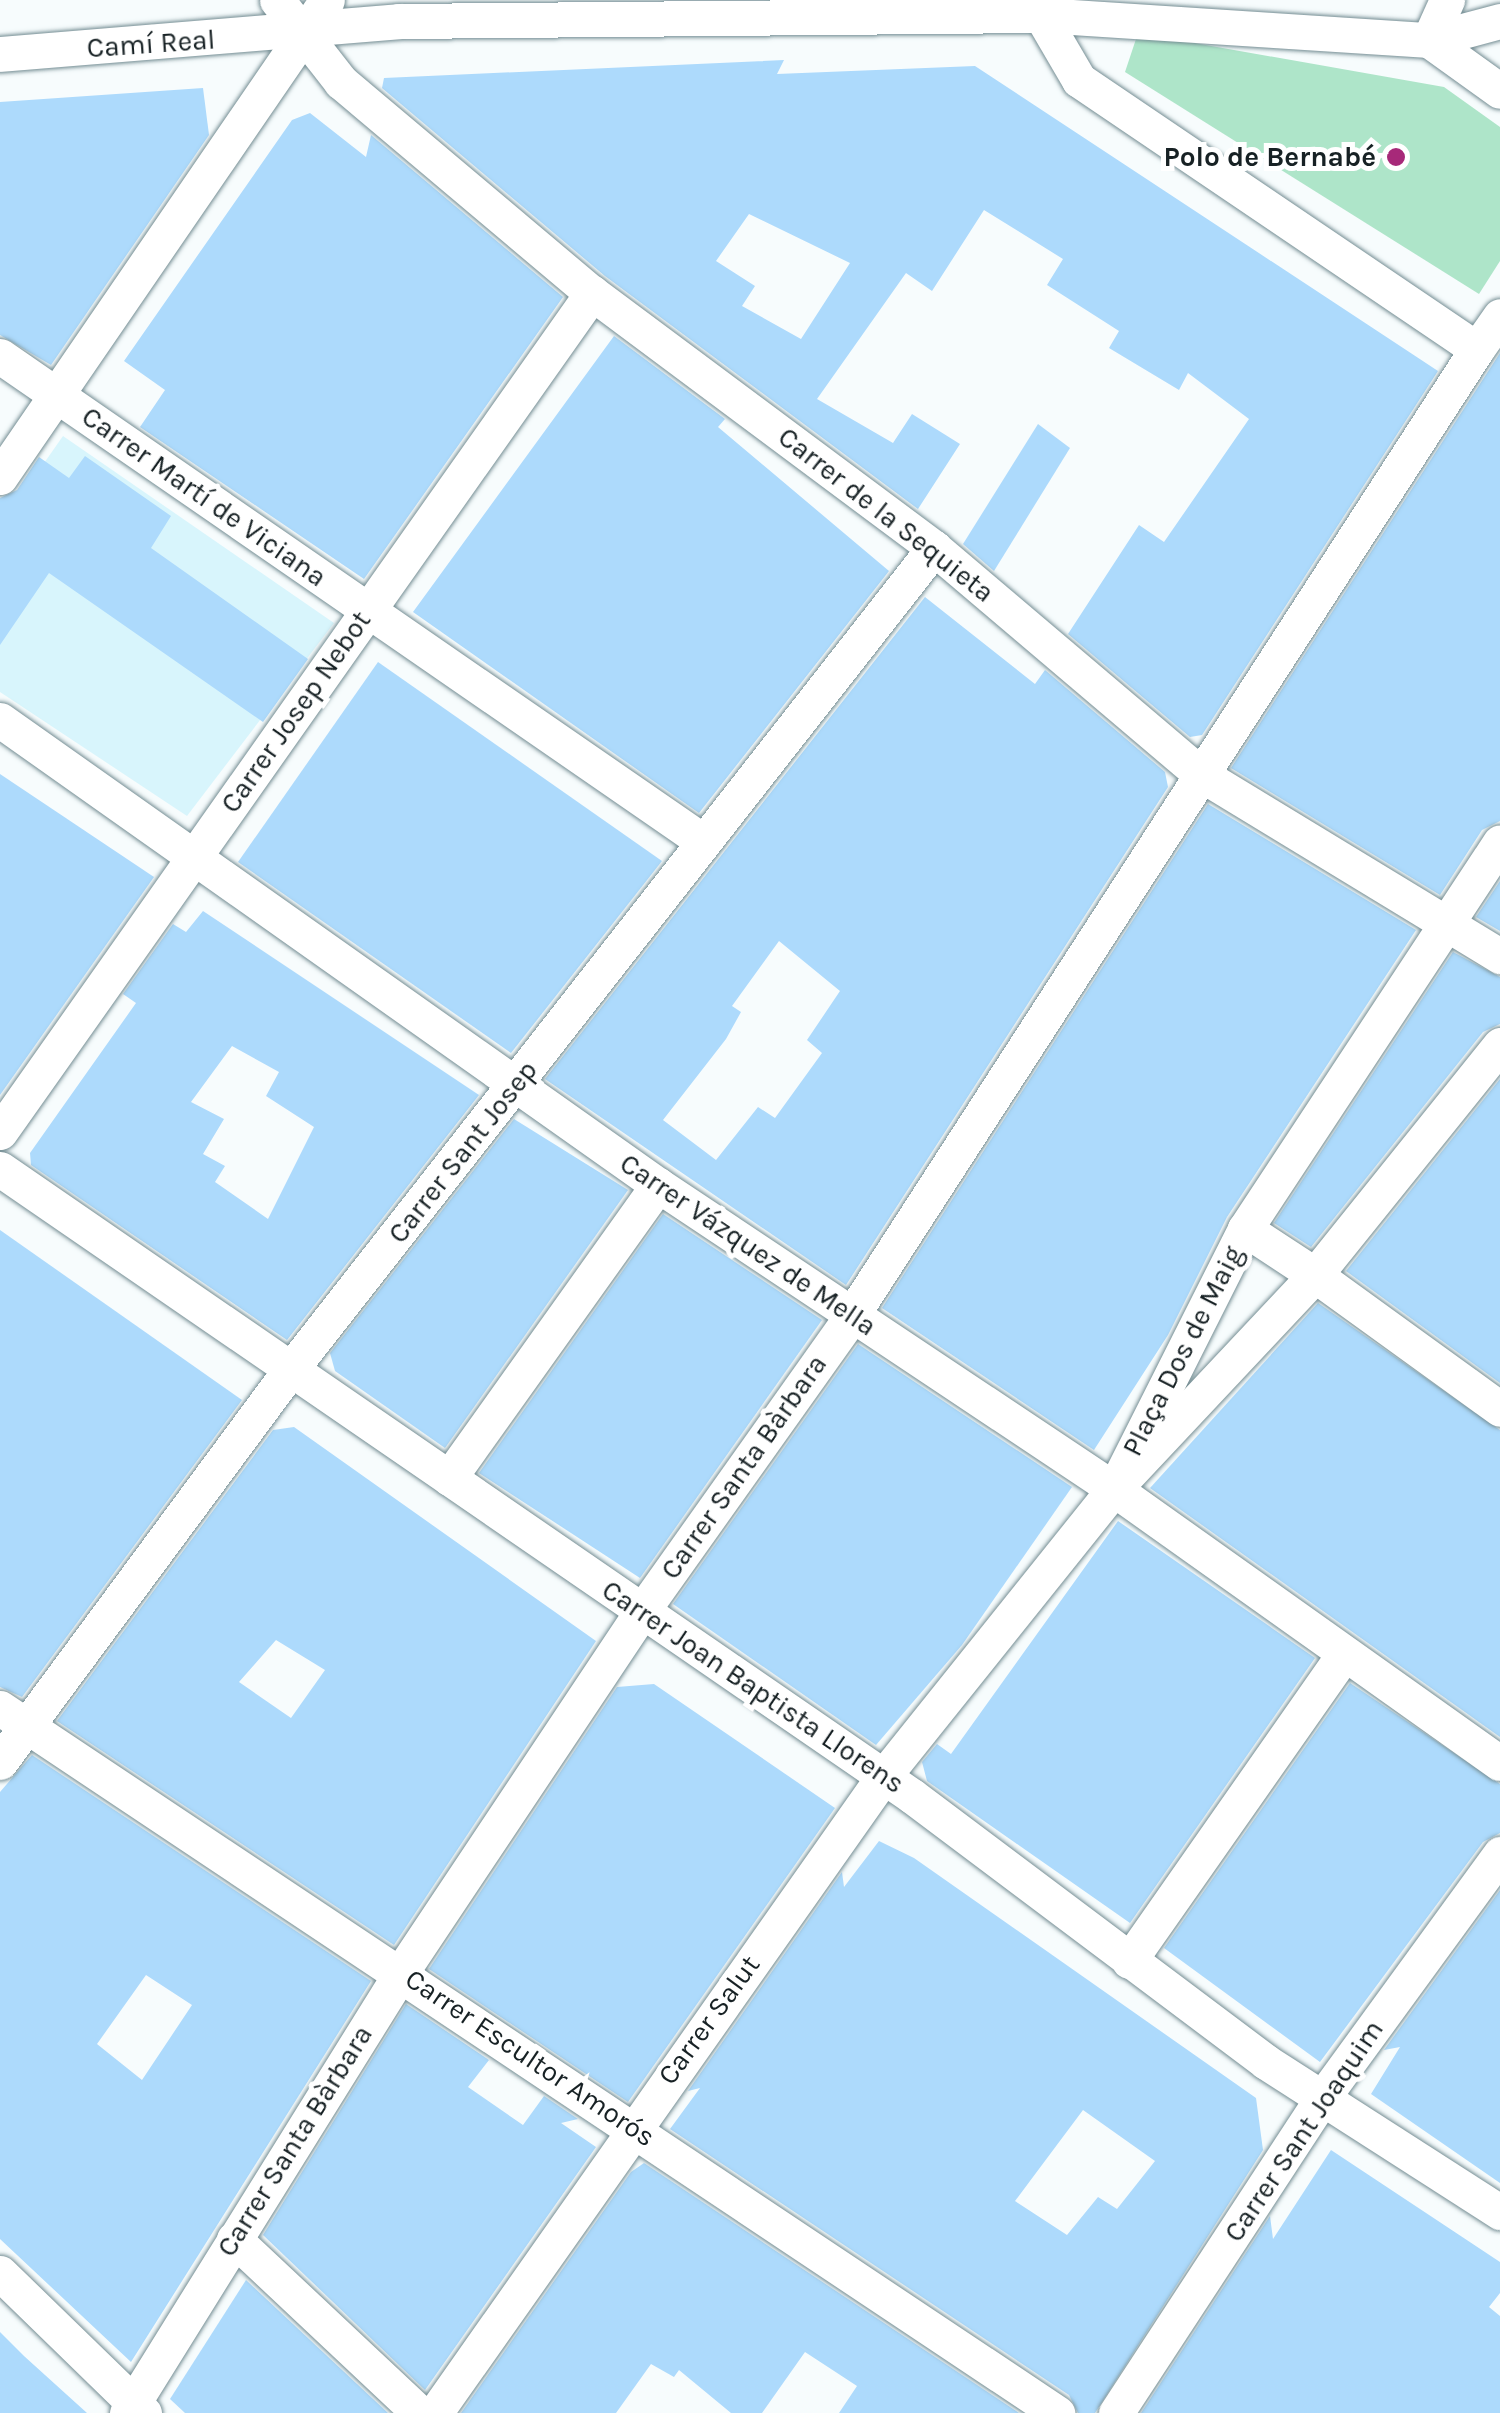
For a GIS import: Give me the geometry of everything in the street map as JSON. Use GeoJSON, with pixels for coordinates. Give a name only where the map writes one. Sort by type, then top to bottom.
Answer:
{"type":"FeatureCollection","features":[{"type":"Feature","properties":{"kind":"street","name":"Carrer de la Sequieta"},"geometry":{"type":"LineString","coordinates":[[277,0],[341,82],[592,293],[934,548],[1202,775],[1500,956]]}},
{"type":"Feature","properties":{"kind":"street"},"geometry":{"type":"LineString","coordinates":[[0,477],[327,0]]}},
{"type":"Feature","properties":{"kind":"street"},"geometry":{"type":"LineString","coordinates":[[1429,40],[1447,0]]}},
{"type":"Feature","properties":{"kind":"street"},"geometry":{"type":"LineString","coordinates":[[1041,14],[1079,80],[1477,349]]}},
{"type":"Feature","properties":{"kind":"street","name":"Camí Real"},"geometry":{"type":"LineString","coordinates":[[0,54],[303,33],[399,21],[1041,14],[1429,40]]}},
{"type":"Feature","properties":{"kind":"street"},"geometry":{"type":"LineString","coordinates":[[1429,40],[1500,21]]}},
{"type":"Feature","properties":{"kind":"street"},"geometry":{"type":"LineString","coordinates":[[1429,40],[1500,91]]}},
{"type":"Feature","properties":{"kind":"street","name":"Carrer Josep Nebot"},"geometry":{"type":"LineString","coordinates":[[0,1132],[592,293]]}},
{"type":"Feature","properties":{"kind":"street","name":"Carrer Santa Bàrbara"},"geometry":{"type":"LineString","coordinates":[[134,2410],[234,2239],[402,1971],[642,1611],[852,1315],[1500,316]]}},
{"type":"Feature","properties":{"kind":"street","name":"Carrer Martí de Viciana"},"geometry":{"type":"LineString","coordinates":[[0,356],[704,842]]}},
{"type":"Feature","properties":{"kind":"street","name":"Carrer Sant Josep"},"geometry":{"type":"LineString","coordinates":[[0,1762],[14,1718],[516,1086],[934,548]]}},
{"type":"Feature","properties":{"kind":"street","name":"Carrer Vázquez de Mella"},"geometry":{"type":"LineString","coordinates":[[0,720],[196,853],[658,1185],[1114,1489],[1342,1657],[1500,1763]]}},
{"type":"Feature","properties":{"kind":"street"},"geometry":{"type":"LineString","coordinates":[[1245,1228],[1500,842]]}},
{"type":"Feature","properties":{"kind":"street"},"geometry":{"type":"LineString","coordinates":[[1500,1045],[1315,1275],[1500,1409]]}},
{"type":"Feature","properties":{"kind":"street","name":"Carrer Joan Baptista Llorens"},"geometry":{"type":"LineString","coordinates":[[0,1170],[883,1776],[1129,1961],[1323,2097],[1500,2212]]}},
{"type":"Feature","properties":{"kind":"street"},"geometry":{"type":"LineString","coordinates":[[449,1478],[658,1185]]}},
{"type":"Feature","properties":{"kind":"street","name":"Plaça Dos de Maig"},"geometry":{"type":"LineString","coordinates":[[883,1776],[1114,1489],[1315,1275],[1245,1228],[1114,1489]]}},
{"type":"Feature","properties":{"kind":"street"},"geometry":{"type":"LineString","coordinates":[[1129,1961],[1342,1657]]}},
{"type":"Feature","properties":{"kind":"street","name":"Carrer Escultor Amorós"},"geometry":{"type":"LineString","coordinates":[[14,1718],[402,1971],[1057,2413]]}},
{"type":"Feature","properties":{"kind":"street","name":"Carrer Salut"},"geometry":{"type":"LineString","coordinates":[[436,2413],[633,2127],[883,1776]]}},
{"type":"Feature","properties":{"kind":"street","name":"Carrer Sant Joaquim"},"geometry":{"type":"LineString","coordinates":[[1116,2413],[1323,2097],[1500,1854]]}},
{"type":"Feature","properties":{"kind":"street"},"geometry":{"type":"LineString","coordinates":[[234,2239],[420,2413]]}},
{"type":"Feature","properties":{"kind":"street"},"geometry":{"type":"LineString","coordinates":[[0,2273],[134,2410]]}},
{"type":"Feature","properties":{"kind":"shaded area"},"geometry":{"type":"Polygon","coordinates":[[[63,436],[334,623],[187,816],[0,692],[0,526],[63,436]]]}},
{"type":"Feature","properties":{"kind":"green space"},"geometry":{"type":"Polygon","coordinates":[[[1138,33],[1444,87],[1500,127],[1500,261],[1479,294],[1125,72],[1138,33]]]}},
{"type":"Feature","properties":{"kind":"building"},"geometry":{"type":"Polygon","coordinates":[[[784,60],[777,74],[975,66],[1438,371],[1202,735],[1190,737],[1068,634],[1139,525],[1164,542],[1249,419],[1188,373],[1179,390],[1109,348],[1119,331],[1047,285],[1063,259],[984,210],[932,291],[906,273],[817,399],[893,443],[912,414],[960,444],[918,509],[605,276],[382,88],[384,78],[784,60]],[[749,214],[716,261],[755,286],[742,306],[801,339],[850,263],[749,214]]]}},
{"type":"Feature","properties":{"kind":"building"},"geometry":{"type":"Polygon","coordinates":[[[203,88],[209,135],[51,365],[0,335],[0,102],[203,88]]]}},
{"type":"Feature","properties":{"kind":"building"},"geometry":{"type":"Polygon","coordinates":[[[310,113],[366,157],[371,135],[563,297],[364,579],[140,427],[165,390],[124,361],[292,120],[310,113]]]}},
{"type":"Feature","properties":{"kind":"building"},"geometry":{"type":"Polygon","coordinates":[[[614,336],[725,419],[718,427],[889,571],[699,813],[413,612],[614,336]]]}},
{"type":"Feature","properties":{"kind":"building"},"geometry":{"type":"Polygon","coordinates":[[[1500,353],[1500,821],[1482,830],[1440,895],[1231,768],[1500,353]]]}},
{"type":"Feature","properties":{"kind":"building"},"geometry":{"type":"Polygon","coordinates":[[[1038,424],[1070,448],[994,571],[963,544],[1038,424]]]}},
{"type":"Feature","properties":{"kind":"building"},"geometry":{"type":"Polygon","coordinates":[[[85,456],[171,516],[151,548],[308,659],[263,722],[49,573],[0,645],[0,498],[17,490],[39,457],[69,478],[85,456]]]}},
{"type":"Feature","properties":{"kind":"building"},"geometry":{"type":"Polygon","coordinates":[[[925,597],[1035,684],[1045,670],[1165,772],[1168,787],[846,1285],[545,1079],[925,597]],[[779,941],[732,1006],[741,1012],[726,1039],[663,1120],[716,1160],[758,1107],[775,1118],[822,1053],[807,1040],[840,991],[779,941]]]}},
{"type":"Feature","properties":{"kind":"building"},"geometry":{"type":"Polygon","coordinates":[[[378,662],[662,861],[511,1053],[238,862],[378,662]]]}},
{"type":"Feature","properties":{"kind":"building"},"geometry":{"type":"Polygon","coordinates":[[[0,774],[154,877],[0,1095],[0,774]]]}},
{"type":"Feature","properties":{"kind":"building"},"geometry":{"type":"Polygon","coordinates":[[[1208,804],[1416,930],[1227,1217],[1168,1335],[1094,1450],[882,1308],[1208,804]]]}},
{"type":"Feature","properties":{"kind":"building"},"geometry":{"type":"Polygon","coordinates":[[[1500,881],[1500,931],[1476,917],[1500,881]]]}},
{"type":"Feature","properties":{"kind":"building"},"geometry":{"type":"Polygon","coordinates":[[[203,911],[479,1095],[287,1340],[31,1165],[30,1153],[136,1003],[123,994],[173,924],[186,932],[203,911]],[[232,1046],[191,1102],[224,1119],[203,1154],[225,1166],[215,1182],[268,1219],[314,1127],[266,1096],[279,1072],[232,1046]]]}},
{"type":"Feature","properties":{"kind":"building"},"geometry":{"type":"Polygon","coordinates":[[[1453,952],[1500,977],[1500,1024],[1483,1032],[1311,1247],[1274,1223],[1453,952]]]}},
{"type":"Feature","properties":{"kind":"building"},"geometry":{"type":"Polygon","coordinates":[[[1500,1079],[1500,1383],[1346,1271],[1500,1079]]]}},
{"type":"Feature","properties":{"kind":"building"},"geometry":{"type":"Polygon","coordinates":[[[514,1119],[628,1190],[445,1448],[335,1371],[330,1353],[514,1119]]]}},
{"type":"Feature","properties":{"kind":"building"},"geometry":{"type":"Polygon","coordinates":[[[663,1214],[822,1320],[640,1578],[479,1473],[663,1214]]]}},
{"type":"Feature","properties":{"kind":"building"},"geometry":{"type":"Polygon","coordinates":[[[0,1230],[242,1400],[22,1697],[0,1687],[0,1230]]]}},
{"type":"Feature","properties":{"kind":"building"},"geometry":{"type":"Polygon","coordinates":[[[1318,1303],[1500,1430],[1500,1737],[1150,1488],[1318,1303]]]}},
{"type":"Feature","properties":{"kind":"building"},"geometry":{"type":"Polygon","coordinates":[[[858,1344],[1072,1487],[962,1645],[876,1745],[673,1604],[858,1344]]]}},
{"type":"Feature","properties":{"kind":"building"},"geometry":{"type":"Polygon","coordinates":[[[294,1427],[596,1641],[394,1945],[57,1721],[273,1430],[294,1427]],[[276,1640],[239,1682],[291,1718],[325,1670],[276,1640]]]}},
{"type":"Feature","properties":{"kind":"building"},"geometry":{"type":"Polygon","coordinates":[[[1118,1521],[1315,1658],[1130,1923],[927,1781],[922,1762],[937,1744],[951,1754],[1118,1521]]]}},
{"type":"Feature","properties":{"kind":"building"},"geometry":{"type":"Polygon","coordinates":[[[1350,1683],[1500,1784],[1500,1833],[1483,1842],[1320,2062],[1164,1948],[1350,1683]]]}},
{"type":"Feature","properties":{"kind":"building"},"geometry":{"type":"Polygon","coordinates":[[[654,1684],[835,1808],[628,2102],[429,1969],[617,1687],[654,1684]]]}},
{"type":"Feature","properties":{"kind":"building"},"geometry":{"type":"Polygon","coordinates":[[[32,1755],[371,1981],[131,2362],[0,2239],[0,1792],[32,1755]],[[146,1975],[97,2044],[142,2080],[192,2005],[146,1975]]]}},
{"type":"Feature","properties":{"kind":"building"},"geometry":{"type":"Polygon","coordinates":[[[879,1841],[914,1858],[1256,2098],[1263,2150],[1095,2413],[1078,2413],[1069,2395],[670,2129],[700,2088],[688,2091],[842,1872],[844,1887],[879,1841]],[[1083,2110],[1015,2201],[1067,2235],[1098,2197],[1117,2209],[1155,2161],[1083,2110]]]}},
{"type":"Feature","properties":{"kind":"building"},"geometry":{"type":"Polygon","coordinates":[[[1500,1890],[1500,2183],[1371,2094],[1400,2047],[1384,2050],[1500,1890]]]}},
{"type":"Feature","properties":{"kind":"building"},"geometry":{"type":"Polygon","coordinates":[[[406,2004],[489,2060],[468,2087],[523,2125],[544,2096],[578,2119],[561,2123],[596,2147],[425,2390],[263,2235],[406,2004]]]}},
{"type":"Feature","properties":{"kind":"building"},"geometry":{"type":"Polygon","coordinates":[[[1331,2150],[1500,2262],[1500,2293],[1489,2307],[1500,2316],[1500,2413],[1141,2413],[1270,2216],[1273,2239],[1331,2150]]]}},
{"type":"Feature","properties":{"kind":"building"},"geometry":{"type":"Polygon","coordinates":[[[644,2163],[1019,2413],[839,2413],[857,2386],[805,2352],[762,2413],[731,2413],[679,2370],[674,2377],[651,2364],[616,2413],[461,2413],[631,2172],[644,2163]]]}},
{"type":"Feature","properties":{"kind":"building"},"geometry":{"type":"Polygon","coordinates":[[[246,2280],[388,2413],[185,2413],[170,2399],[246,2280]]]}},
{"type":"Feature","properties":{"kind":"building"},"geometry":{"type":"Polygon","coordinates":[[[0,2332],[24,2356],[87,2413],[0,2413],[0,2332]]]}},
{"type":"Feature","properties":{"kind":"place","name":"Polo de Bernabé"},"geometry":{"type":"Point","coordinates":[1396,157]}}]}
